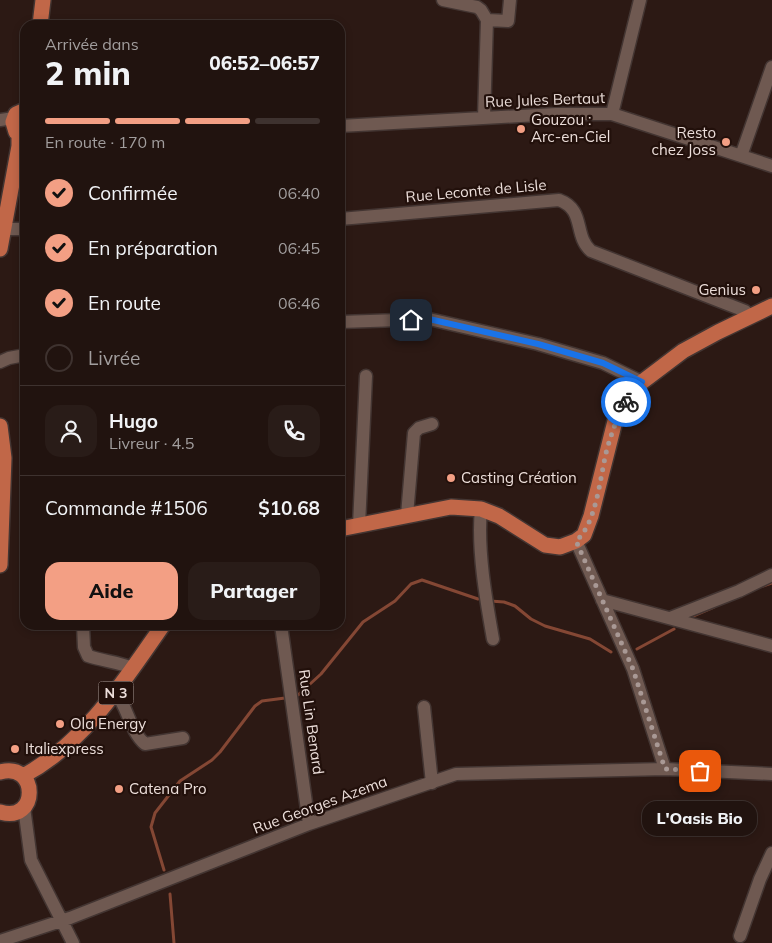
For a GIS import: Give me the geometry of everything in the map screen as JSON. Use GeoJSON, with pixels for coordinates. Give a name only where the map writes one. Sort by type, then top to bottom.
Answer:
{"type":"FeatureCollection","features":[{"type":"Feature","properties":{"kind":"main road"},"geometry":{"type":"LineString","coordinates":[[41,20],[43,0]]}},
{"type":"Feature","properties":{"kind":"main road"},"geometry":{"type":"LineString","coordinates":[[2,236],[19,146],[17,123]]}},
{"type":"Feature","properties":{"kind":"main road"},"geometry":{"type":"LineString","coordinates":[[345,528],[451,507],[481,509],[499,516],[545,545],[560,547],[576,541],[584,535],[591,516],[615,421],[627,400],[642,382],[683,351],[772,306]]}},
{"type":"Feature","properties":{"kind":"main road"},"geometry":{"type":"LineString","coordinates":[[0,426],[4,458],[0,565]]}},
{"type":"Feature","properties":{"kind":"main road","name":"N 3"},"geometry":{"type":"LineString","coordinates":[[23,776],[59,752],[93,720],[116,693],[160,630]]}},
{"type":"Feature","properties":{"kind":"main road","name":"N 3"},"geometry":{"type":"LineString","coordinates":[[12,811],[30,796],[30,790],[59,752]]}},
{"type":"Feature","properties":{"kind":"main road"},"geometry":{"type":"LineString","coordinates":[[1,770],[10,770],[23,776],[30,790]]}},
{"type":"Feature","properties":{"kind":"street"},"geometry":{"type":"LineString","coordinates":[[443,0],[468,2],[481,10],[487,20],[484,118]]}},
{"type":"Feature","properties":{"kind":"street"},"geometry":{"type":"LineString","coordinates":[[487,20],[508,21],[510,0]]}},
{"type":"Feature","properties":{"kind":"street"},"geometry":{"type":"LineString","coordinates":[[612,114],[640,0]]}},
{"type":"Feature","properties":{"kind":"street"},"geometry":{"type":"LineString","coordinates":[[741,156],[772,67]]}},
{"type":"Feature","properties":{"kind":"street","name":"Rue Jules Bertaut"},"geometry":{"type":"LineString","coordinates":[[345,126],[564,114],[612,114],[772,166]]}},
{"type":"Feature","properties":{"kind":"street","name":"Rue Leconte de Lisle"},"geometry":{"type":"LineString","coordinates":[[345,219],[558,200],[570,205],[574,210],[584,243],[591,251],[745,311],[750,316]]}},
{"type":"Feature","properties":{"kind":"street"},"geometry":{"type":"LineString","coordinates":[[2,236],[20,231]]}},
{"type":"Feature","properties":{"kind":"street"},"geometry":{"type":"LineString","coordinates":[[345,322],[429,319],[538,344],[603,363],[642,382]]}},
{"type":"Feature","properties":{"kind":"street"},"geometry":{"type":"LineString","coordinates":[[0,350],[20,355]]}},
{"type":"Feature","properties":{"kind":"street"},"geometry":{"type":"LineString","coordinates":[[0,362],[20,356]]}},
{"type":"Feature","properties":{"kind":"street"},"geometry":{"type":"LineString","coordinates":[[359,525],[366,376]]}},
{"type":"Feature","properties":{"kind":"street"},"geometry":{"type":"LineString","coordinates":[[407,515],[414,433],[420,428],[432,424]]}},
{"type":"Feature","properties":{"kind":"street"},"geometry":{"type":"LineString","coordinates":[[481,509],[482,556],[493,639]]}},
{"type":"Feature","properties":{"kind":"street"},"geometry":{"type":"LineString","coordinates":[[576,541],[633,669],[665,769]]}},
{"type":"Feature","properties":{"kind":"street"},"geometry":{"type":"LineString","coordinates":[[670,618],[739,591],[772,575]]}},
{"type":"Feature","properties":{"kind":"street"},"geometry":{"type":"LineString","coordinates":[[602,600],[772,646]]}},
{"type":"Feature","properties":{"kind":"street"},"geometry":{"type":"LineString","coordinates":[[83,630],[84,647],[88,656],[102,661],[124,664],[133,668]]}},
{"type":"Feature","properties":{"kind":"street","name":"Rue Lin Benard"},"geometry":{"type":"LineString","coordinates":[[282,630],[309,824]]}},
{"type":"Feature","properties":{"kind":"street"},"geometry":{"type":"LineString","coordinates":[[116,693],[139,739],[145,744],[183,738]]}},
{"type":"Feature","properties":{"kind":"street"},"geometry":{"type":"LineString","coordinates":[[424,707],[432,782]]}},
{"type":"Feature","properties":{"kind":"street","name":"Rue Georges Azema"},"geometry":{"type":"LineString","coordinates":[[0,941],[66,919],[309,824],[456,774],[665,769],[772,774]]}},
{"type":"Feature","properties":{"kind":"street"},"geometry":{"type":"LineString","coordinates":[[12,811],[28,832],[31,860],[66,919],[83,943]]}},
{"type":"Feature","properties":{"kind":"street"},"geometry":{"type":"LineString","coordinates":[[740,936],[772,853]]}},
{"type":"Feature","properties":{"kind":"street"},"geometry":{"type":"LineString","coordinates":[[66,919],[74,943]]}},
{"type":"Feature","properties":{"kind":"waterway"},"geometry":{"type":"LineString","coordinates":[[298,695],[321,674],[363,622],[395,601],[411,584],[422,580],[478,599]]}},
{"type":"Feature","properties":{"kind":"waterway"},"geometry":{"type":"LineString","coordinates":[[763,586],[772,583]]}},
{"type":"Feature","properties":{"kind":"waterway"},"geometry":{"type":"LineString","coordinates":[[490,601],[504,602],[515,606],[531,619],[545,626],[590,639],[611,652]]}},
{"type":"Feature","properties":{"kind":"waterway"},"geometry":{"type":"LineString","coordinates":[[693,616],[714,607]]}},
{"type":"Feature","properties":{"kind":"waterway"},"geometry":{"type":"LineString","coordinates":[[637,649],[674,629]]}},
{"type":"Feature","properties":{"kind":"waterway"},"geometry":{"type":"LineString","coordinates":[[164,870],[151,827],[155,813],[180,781],[212,760],[220,752],[255,706],[262,701],[285,698]]}},
{"type":"Feature","properties":{"kind":"waterway"},"geometry":{"type":"LineString","coordinates":[[170,894],[174,943]]}},
{"type":"Feature","properties":{"kind":"way so far"},"geometry":{"type":"LineString","coordinates":[[626,402],[615,421],[591,516],[584,535],[576,541],[633,669],[665,769],[700,771]]}},
{"type":"Feature","properties":{"kind":"place","name":"Gouzou : Arc-en-Ciel"},"geometry":{"type":"Point","coordinates":[521,129]}},
{"type":"Feature","properties":{"kind":"place","name":"Resto chez Joss"},"geometry":{"type":"Point","coordinates":[726,142]}},
{"type":"Feature","properties":{"kind":"place","name":"Genius"},"geometry":{"type":"Point","coordinates":[756,290]}},
{"type":"Feature","properties":{"kind":"place","name":"Casting Création"},"geometry":{"type":"Point","coordinates":[451,478]}},
{"type":"Feature","properties":{"kind":"place","name":"Ola Energy"},"geometry":{"type":"Point","coordinates":[60,724]}},
{"type":"Feature","properties":{"kind":"place","name":"Italiexpress"},"geometry":{"type":"Point","coordinates":[15,749]}},
{"type":"Feature","properties":{"kind":"place","name":"L'Oasis Bio"},"geometry":{"type":"Point","coordinates":[700,771]}},
{"type":"Feature","properties":{"kind":"place","name":"Catena Pro"},"geometry":{"type":"Point","coordinates":[119,789]}},
{"type":"Feature","properties":{"kind":"route"},"geometry":{"type":"LineString","coordinates":[[411,320],[429,319],[538,344],[603,363],[642,382],[626,402]]}}]}
